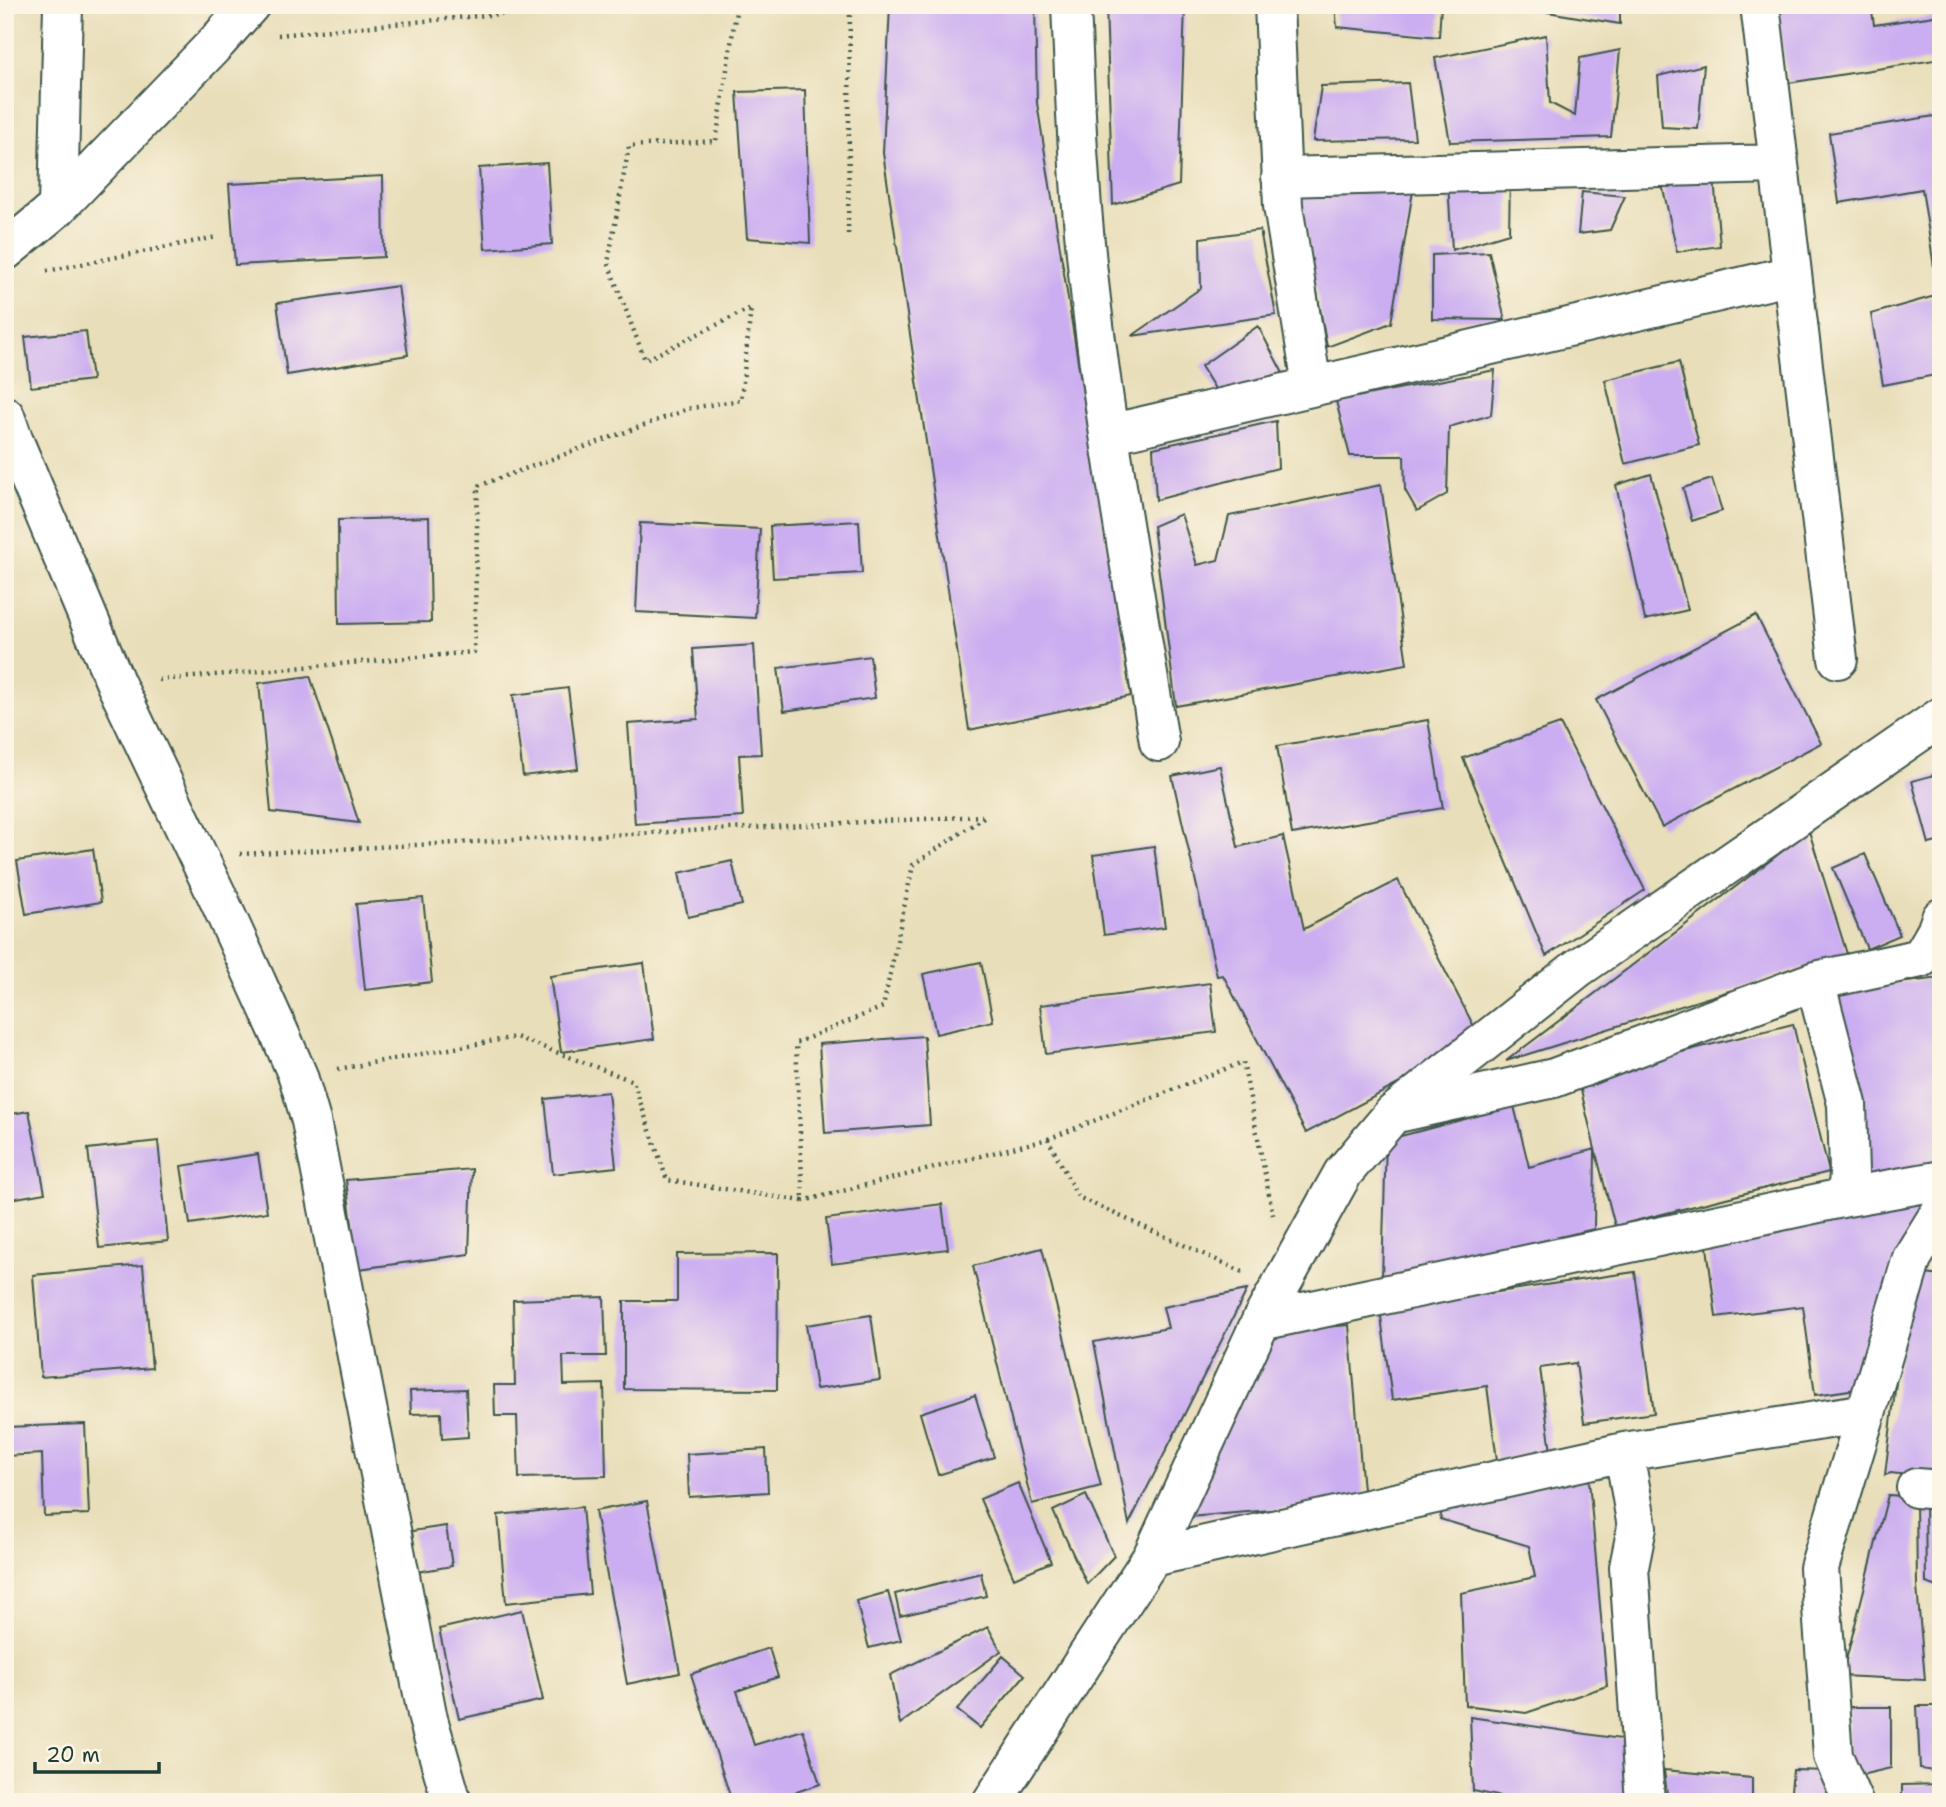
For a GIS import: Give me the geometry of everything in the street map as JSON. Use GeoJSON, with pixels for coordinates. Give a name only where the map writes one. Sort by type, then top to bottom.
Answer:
{"type":"FeatureCollection","features":[{"type":"Feature","properties":{"kind":"street"},"geometry":{"type":"LineString","coordinates":[[58,207],[63,5]]}},
{"type":"Feature","properties":{"kind":"street"},"geometry":{"type":"LineString","coordinates":[[5,251],[58,207],[250,5]]}},
{"type":"Feature","properties":{"kind":"street"},"geometry":{"type":"LineString","coordinates":[[1071,5],[1090,290],[1109,433],[1159,742]]}},
{"type":"Feature","properties":{"kind":"street"},"geometry":{"type":"LineString","coordinates":[[1275,5],[1283,206],[1312,386]]}},
{"type":"Feature","properties":{"kind":"street"},"geometry":{"type":"LineString","coordinates":[[1760,5],[1838,659]]}},
{"type":"Feature","properties":{"kind":"street"},"geometry":{"type":"LineString","coordinates":[[1281,177],[1779,164]]}},
{"type":"Feature","properties":{"kind":"street"},"geometry":{"type":"LineString","coordinates":[[1109,433],[1792,275]]}},
{"type":"Feature","properties":{"kind":"street"},"geometry":{"type":"LineString","coordinates":[[5,416],[116,684],[220,902],[298,1076],[314,1135],[428,1719],[452,1802]]}},
{"type":"Feature","properties":{"kind":"street"},"geometry":{"type":"LineString","coordinates":[[992,1802],[1152,1557],[1261,1321],[1343,1173],[1393,1114],[1578,968],[1941,717]]}},
{"type":"Feature","properties":{"kind":"street"},"geometry":{"type":"LineString","coordinates":[[1393,1114],[1554,1078],[1815,981],[1921,958],[1941,918]]}},
{"type":"Feature","properties":{"kind":"street"},"geometry":{"type":"LineString","coordinates":[[1815,981],[1847,1104],[1847,1197]]}},
{"type":"Feature","properties":{"kind":"street"},"geometry":{"type":"LineString","coordinates":[[1261,1321],[1847,1197],[1937,1181],[1941,1185]]}},
{"type":"Feature","properties":{"kind":"street"},"geometry":{"type":"LineString","coordinates":[[1853,1802],[1833,1756],[1819,1568],[1866,1413],[1927,1260],[1941,1211]]}},
{"type":"Feature","properties":{"kind":"street"},"geometry":{"type":"LineString","coordinates":[[1152,1557],[1625,1452],[1866,1413]]}},
{"type":"Feature","properties":{"kind":"street"},"geometry":{"type":"LineString","coordinates":[[1625,1452],[1637,1527],[1629,1567],[1645,1802]]}},
{"type":"Feature","properties":{"kind":"path"},"geometry":{"type":"LineString","coordinates":[[218,41],[593,5]]}},
{"type":"Feature","properties":{"kind":"path"},"geometry":{"type":"LineString","coordinates":[[116,684],[474,652],[478,486],[691,408],[741,400],[751,308],[645,360],[608,263],[629,146],[716,141],[737,5]]}},
{"type":"Feature","properties":{"kind":"path"},"geometry":{"type":"LineString","coordinates":[[848,234],[850,5]]}},
{"type":"Feature","properties":{"kind":"path"},"geometry":{"type":"LineString","coordinates":[[45,272],[217,237]]}},
{"type":"Feature","properties":{"kind":"path"},"geometry":{"type":"LineString","coordinates":[[228,854],[986,816],[913,864],[883,1007],[796,1043],[803,1201]]}},
{"type":"Feature","properties":{"kind":"path"},"geometry":{"type":"LineString","coordinates":[[298,1076],[516,1037],[633,1080],[667,1180],[803,1201],[1048,1139],[1243,1062],[1275,1223]]}},
{"type":"Feature","properties":{"kind":"path"},"geometry":{"type":"LineString","coordinates":[[1048,1139],[1078,1197],[1244,1273],[1250,1263]]}},
{"type":"Feature","properties":{"kind":"building"},"geometry":{"type":"Polygon","coordinates":[[[890,5],[1035,5],[1037,103],[1131,696],[969,730],[883,153],[890,5]]]}},
{"type":"Feature","properties":{"kind":"building"},"geometry":{"type":"Polygon","coordinates":[[[1106,5],[1185,5],[1179,185],[1113,205],[1106,5]]]}},
{"type":"Feature","properties":{"kind":"building"},"geometry":{"type":"Polygon","coordinates":[[[1335,5],[1441,5],[1439,37],[1337,27],[1335,5]]]}},
{"type":"Feature","properties":{"kind":"building"},"geometry":{"type":"Polygon","coordinates":[[[1539,5],[1620,5],[1620,24],[1542,11],[1539,5]]]}},
{"type":"Feature","properties":{"kind":"building"},"geometry":{"type":"Polygon","coordinates":[[[1780,5],[1871,5],[1874,25],[1941,15],[1941,59],[1788,83],[1778,19],[1780,5]]]}},
{"type":"Feature","properties":{"kind":"building"},"geometry":{"type":"Polygon","coordinates":[[[1546,35],[1550,103],[1575,116],[1580,58],[1620,50],[1611,137],[1450,142],[1435,58],[1546,35]]]}},
{"type":"Feature","properties":{"kind":"building"},"geometry":{"type":"Polygon","coordinates":[[[1704,65],[1698,129],[1662,127],[1658,76],[1704,65]]]}},
{"type":"Feature","properties":{"kind":"building"},"geometry":{"type":"Polygon","coordinates":[[[1408,83],[1415,139],[1313,141],[1321,86],[1408,83]]]}},
{"type":"Feature","properties":{"kind":"building"},"geometry":{"type":"Polygon","coordinates":[[[805,90],[810,243],[747,238],[737,92],[805,90]]]}},
{"type":"Feature","properties":{"kind":"building"},"geometry":{"type":"Polygon","coordinates":[[[1941,115],[1941,266],[1934,267],[1922,189],[1839,203],[1829,133],[1941,115]]]}},
{"type":"Feature","properties":{"kind":"building"},"geometry":{"type":"Polygon","coordinates":[[[547,163],[552,244],[485,249],[479,168],[547,163]]]}},
{"type":"Feature","properties":{"kind":"building"},"geometry":{"type":"Polygon","coordinates":[[[383,176],[384,257],[235,265],[229,184],[383,176]]]}},
{"type":"Feature","properties":{"kind":"building"},"geometry":{"type":"Polygon","coordinates":[[[1510,179],[1509,233],[1452,250],[1448,182],[1510,179]]]}},
{"type":"Feature","properties":{"kind":"building"},"geometry":{"type":"Polygon","coordinates":[[[1714,179],[1720,246],[1677,252],[1662,184],[1714,179]]]}},
{"type":"Feature","properties":{"kind":"building"},"geometry":{"type":"Polygon","coordinates":[[[1414,185],[1391,323],[1327,347],[1299,194],[1414,185]]]}},
{"type":"Feature","properties":{"kind":"building"},"geometry":{"type":"Polygon","coordinates":[[[1582,192],[1625,196],[1610,230],[1578,234],[1582,192]]]}},
{"type":"Feature","properties":{"kind":"building"},"geometry":{"type":"Polygon","coordinates":[[[1260,230],[1276,315],[1132,336],[1201,288],[1200,238],[1260,230]]]}},
{"type":"Feature","properties":{"kind":"building"},"geometry":{"type":"Polygon","coordinates":[[[1489,252],[1505,320],[1432,319],[1432,255],[1489,252]]]}},
{"type":"Feature","properties":{"kind":"building"},"geometry":{"type":"Polygon","coordinates":[[[398,286],[408,355],[287,375],[277,303],[398,286]]]}},
{"type":"Feature","properties":{"kind":"building"},"geometry":{"type":"Polygon","coordinates":[[[1935,296],[1941,318],[1941,374],[1883,385],[1871,314],[1935,296]]]}},
{"type":"Feature","properties":{"kind":"building"},"geometry":{"type":"Polygon","coordinates":[[[1258,326],[1285,377],[1220,397],[1201,366],[1258,326]]]}},
{"type":"Feature","properties":{"kind":"building"},"geometry":{"type":"Polygon","coordinates":[[[86,331],[92,380],[31,387],[25,337],[86,331]]]}},
{"type":"Feature","properties":{"kind":"building"},"geometry":{"type":"Polygon","coordinates":[[[1679,362],[1699,445],[1625,464],[1605,380],[1679,362]]]}},
{"type":"Feature","properties":{"kind":"building"},"geometry":{"type":"Polygon","coordinates":[[[1495,370],[1491,415],[1449,427],[1447,494],[1417,511],[1405,490],[1404,456],[1350,456],[1336,401],[1495,370]]]}},
{"type":"Feature","properties":{"kind":"building"},"geometry":{"type":"Polygon","coordinates":[[[1276,421],[1278,468],[1156,500],[1153,448],[1276,421]]]}},
{"type":"Feature","properties":{"kind":"building"},"geometry":{"type":"Polygon","coordinates":[[[1651,474],[1688,610],[1645,620],[1616,485],[1651,474]]]}},
{"type":"Feature","properties":{"kind":"building"},"geometry":{"type":"Polygon","coordinates":[[[1712,479],[1722,511],[1692,521],[1683,488],[1712,479]]]}},
{"type":"Feature","properties":{"kind":"building"},"geometry":{"type":"Polygon","coordinates":[[[1381,485],[1407,664],[1176,706],[1153,526],[1181,514],[1197,565],[1218,560],[1229,516],[1381,485]]]}},
{"type":"Feature","properties":{"kind":"building"},"geometry":{"type":"Polygon","coordinates":[[[429,517],[431,622],[339,624],[338,520],[429,517]]]}},
{"type":"Feature","properties":{"kind":"building"},"geometry":{"type":"Polygon","coordinates":[[[859,521],[862,573],[773,578],[770,526],[859,521]]]}},
{"type":"Feature","properties":{"kind":"building"},"geometry":{"type":"Polygon","coordinates":[[[640,523],[760,529],[755,618],[636,612],[640,523]]]}},
{"type":"Feature","properties":{"kind":"building"},"geometry":{"type":"Polygon","coordinates":[[[1756,615],[1821,743],[1662,827],[1596,700],[1756,615]]]}},
{"type":"Feature","properties":{"kind":"building"},"geometry":{"type":"Polygon","coordinates":[[[754,645],[761,754],[739,755],[743,817],[635,824],[628,724],[698,719],[693,649],[754,645]]]}},
{"type":"Feature","properties":{"kind":"building"},"geometry":{"type":"Polygon","coordinates":[[[870,656],[875,698],[784,711],[778,668],[870,656]]]}},
{"type":"Feature","properties":{"kind":"building"},"geometry":{"type":"Polygon","coordinates":[[[310,676],[359,823],[271,812],[259,683],[310,676]]]}},
{"type":"Feature","properties":{"kind":"building"},"geometry":{"type":"Polygon","coordinates":[[[568,688],[578,769],[523,776],[513,695],[568,688]]]}},
{"type":"Feature","properties":{"kind":"building"},"geometry":{"type":"Polygon","coordinates":[[[1428,720],[1443,808],[1292,834],[1277,746],[1428,720]]]}},
{"type":"Feature","properties":{"kind":"building"},"geometry":{"type":"Polygon","coordinates":[[[1560,724],[1645,890],[1546,956],[1463,758],[1560,724]]]}},
{"type":"Feature","properties":{"kind":"building"},"geometry":{"type":"Polygon","coordinates":[[[1220,766],[1238,847],[1283,836],[1304,929],[1398,880],[1481,1040],[1306,1133],[1223,975],[1217,976],[1172,776],[1220,766]]]}},
{"type":"Feature","properties":{"kind":"building"},"geometry":{"type":"Polygon","coordinates":[[[1941,773],[1941,841],[1929,844],[1912,781],[1941,773]]]}},
{"type":"Feature","properties":{"kind":"building"},"geometry":{"type":"Polygon","coordinates":[[[1809,831],[1847,954],[1506,1061],[1809,831]]]}},
{"type":"Feature","properties":{"kind":"building"},"geometry":{"type":"Polygon","coordinates":[[[1154,846],[1165,927],[1104,935],[1093,855],[1154,846]]]}},
{"type":"Feature","properties":{"kind":"building"},"geometry":{"type":"Polygon","coordinates":[[[93,849],[101,902],[26,914],[17,861],[93,849]]]}},
{"type":"Feature","properties":{"kind":"building"},"geometry":{"type":"Polygon","coordinates":[[[1865,854],[1900,935],[1867,949],[1833,868],[1865,854]]]}},
{"type":"Feature","properties":{"kind":"building"},"geometry":{"type":"Polygon","coordinates":[[[732,861],[742,905],[688,917],[679,873],[732,861]]]}},
{"type":"Feature","properties":{"kind":"building"},"geometry":{"type":"Polygon","coordinates":[[[423,898],[432,982],[365,990],[356,904],[423,898]]]}},
{"type":"Feature","properties":{"kind":"building"},"geometry":{"type":"Polygon","coordinates":[[[981,962],[993,1021],[936,1034],[923,974],[981,962]]]}},
{"type":"Feature","properties":{"kind":"building"},"geometry":{"type":"Polygon","coordinates":[[[644,963],[654,1039],[561,1052],[550,976],[644,963]]]}},
{"type":"Feature","properties":{"kind":"building"},"geometry":{"type":"Polygon","coordinates":[[[1941,978],[1941,1173],[1859,1182],[1838,990],[1941,978]]]}},
{"type":"Feature","properties":{"kind":"building"},"geometry":{"type":"Polygon","coordinates":[[[1210,983],[1216,1032],[1046,1054],[1040,1005],[1210,983]]]}},
{"type":"Feature","properties":{"kind":"building"},"geometry":{"type":"Polygon","coordinates":[[[1793,1024],[1829,1172],[1615,1226],[1578,1078],[1793,1024]]]}},
{"type":"Feature","properties":{"kind":"building"},"geometry":{"type":"Polygon","coordinates":[[[924,1036],[930,1125],[825,1133],[819,1044],[924,1036]]]}},
{"type":"Feature","properties":{"kind":"building"},"geometry":{"type":"Polygon","coordinates":[[[608,1092],[616,1167],[553,1174],[545,1099],[608,1092]]]}},
{"type":"Feature","properties":{"kind":"building"},"geometry":{"type":"Polygon","coordinates":[[[1514,1106],[1529,1167],[1595,1149],[1594,1229],[1382,1278],[1386,1140],[1514,1106]]]}},
{"type":"Feature","properties":{"kind":"building"},"geometry":{"type":"Polygon","coordinates":[[[29,1111],[45,1193],[5,1200],[5,1115],[29,1111]]]}},
{"type":"Feature","properties":{"kind":"building"},"geometry":{"type":"Polygon","coordinates":[[[158,1141],[168,1241],[99,1248],[88,1149],[158,1141]]]}},
{"type":"Feature","properties":{"kind":"building"},"geometry":{"type":"Polygon","coordinates":[[[258,1154],[267,1212],[190,1224],[181,1166],[258,1154]]]}},
{"type":"Feature","properties":{"kind":"building"},"geometry":{"type":"Polygon","coordinates":[[[472,1169],[469,1254],[358,1269],[346,1180],[472,1169]]]}},
{"type":"Feature","properties":{"kind":"building"},"geometry":{"type":"Polygon","coordinates":[[[1923,1202],[1863,1388],[1815,1395],[1803,1306],[1716,1317],[1705,1231],[1923,1202]]]}},
{"type":"Feature","properties":{"kind":"building"},"geometry":{"type":"Polygon","coordinates":[[[942,1204],[948,1249],[832,1264],[826,1219],[942,1204]]]}},
{"type":"Feature","properties":{"kind":"building"},"geometry":{"type":"Polygon","coordinates":[[[1042,1248],[1101,1486],[1032,1504],[973,1266],[1042,1248]]]}},
{"type":"Feature","properties":{"kind":"building"},"geometry":{"type":"Polygon","coordinates":[[[778,1253],[777,1390],[624,1389],[624,1301],[677,1301],[677,1254],[778,1253]]]}},
{"type":"Feature","properties":{"kind":"building"},"geometry":{"type":"Polygon","coordinates":[[[143,1265],[152,1368],[41,1377],[33,1275],[143,1265]]]}},
{"type":"Feature","properties":{"kind":"building"},"geometry":{"type":"Polygon","coordinates":[[[1635,1272],[1654,1413],[1584,1423],[1576,1363],[1540,1368],[1551,1452],[1497,1460],[1487,1386],[1392,1400],[1380,1309],[1635,1272]]]}},
{"type":"Feature","properties":{"kind":"building"},"geometry":{"type":"Polygon","coordinates":[[[1909,1272],[1941,1276],[1941,1479],[1891,1473],[1885,1475],[1909,1272]]]}},
{"type":"Feature","properties":{"kind":"building"},"geometry":{"type":"Polygon","coordinates":[[[1247,1290],[1129,1524],[1094,1342],[1168,1328],[1163,1307],[1247,1290]]]}},
{"type":"Feature","properties":{"kind":"building"},"geometry":{"type":"Polygon","coordinates":[[[604,1297],[606,1356],[563,1356],[564,1385],[604,1384],[606,1476],[519,1478],[517,1416],[495,1416],[494,1385],[515,1385],[513,1300],[604,1297]]]}},
{"type":"Feature","properties":{"kind":"building"},"geometry":{"type":"Polygon","coordinates":[[[871,1315],[880,1380],[816,1389],[806,1325],[871,1315]]]}},
{"type":"Feature","properties":{"kind":"building"},"geometry":{"type":"Polygon","coordinates":[[[1349,1325],[1364,1502],[1188,1517],[1261,1332],[1349,1325]]]}},
{"type":"Feature","properties":{"kind":"building"},"geometry":{"type":"Polygon","coordinates":[[[466,1389],[468,1437],[442,1439],[441,1413],[411,1414],[410,1391],[466,1389]]]}},
{"type":"Feature","properties":{"kind":"building"},"geometry":{"type":"Polygon","coordinates":[[[975,1395],[994,1457],[938,1475],[920,1413],[975,1395]]]}},
{"type":"Feature","properties":{"kind":"building"},"geometry":{"type":"Polygon","coordinates":[[[85,1424],[89,1514],[44,1516],[42,1454],[5,1456],[6,1427],[85,1424]]]}},
{"type":"Feature","properties":{"kind":"building"},"geometry":{"type":"Polygon","coordinates":[[[766,1449],[768,1492],[689,1497],[687,1454],[766,1449]]]}},
{"type":"Feature","properties":{"kind":"building"},"geometry":{"type":"Polygon","coordinates":[[[1589,1480],[1607,1686],[1526,1713],[1465,1705],[1461,1593],[1535,1577],[1529,1546],[1440,1519],[1446,1492],[1589,1480]]]}},
{"type":"Feature","properties":{"kind":"building"},"geometry":{"type":"Polygon","coordinates":[[[1018,1483],[1051,1562],[1014,1578],[980,1499],[1018,1483]]]}},
{"type":"Feature","properties":{"kind":"building"},"geometry":{"type":"Polygon","coordinates":[[[1086,1495],[1114,1556],[1087,1584],[1053,1511],[1086,1495]]]}},
{"type":"Feature","properties":{"kind":"building"},"geometry":{"type":"Polygon","coordinates":[[[1888,1495],[1916,1497],[1917,1587],[1925,1680],[1842,1676],[1888,1495]]]}},
{"type":"Feature","properties":{"kind":"building"},"geometry":{"type":"Polygon","coordinates":[[[1925,1499],[1941,1500],[1941,1588],[1926,1583],[1925,1499]]]}},
{"type":"Feature","properties":{"kind":"building"},"geometry":{"type":"Polygon","coordinates":[[[647,1501],[680,1673],[627,1684],[595,1511],[647,1501]]]}},
{"type":"Feature","properties":{"kind":"building"},"geometry":{"type":"Polygon","coordinates":[[[582,1507],[590,1594],[506,1603],[498,1515],[582,1507]]]}},
{"type":"Feature","properties":{"kind":"building"},"geometry":{"type":"Polygon","coordinates":[[[446,1526],[452,1566],[417,1572],[412,1531],[446,1526]]]}},
{"type":"Feature","properties":{"kind":"building"},"geometry":{"type":"Polygon","coordinates":[[[981,1573],[986,1596],[900,1616],[895,1594],[981,1573]]]}},
{"type":"Feature","properties":{"kind":"building"},"geometry":{"type":"Polygon","coordinates":[[[888,1592],[901,1640],[869,1648],[856,1601],[888,1592]]]}},
{"type":"Feature","properties":{"kind":"building"},"geometry":{"type":"Polygon","coordinates":[[[522,1610],[543,1700],[459,1719],[439,1629],[522,1610]]]}},
{"type":"Feature","properties":{"kind":"building"},"geometry":{"type":"Polygon","coordinates":[[[988,1627],[1001,1651],[900,1724],[890,1675],[988,1627]]]}},
{"type":"Feature","properties":{"kind":"building"},"geometry":{"type":"Polygon","coordinates":[[[769,1648],[778,1677],[737,1691],[754,1745],[803,1730],[820,1784],[766,1802],[732,1802],[691,1674],[769,1648]]]}},
{"type":"Feature","properties":{"kind":"building"},"geometry":{"type":"Polygon","coordinates":[[[1003,1656],[1025,1675],[980,1728],[957,1710],[1003,1656]]]}},
{"type":"Feature","properties":{"kind":"building"},"geometry":{"type":"Polygon","coordinates":[[[1917,1706],[1941,1706],[1941,1772],[1920,1769],[1917,1706]]]}},
{"type":"Feature","properties":{"kind":"building"},"geometry":{"type":"Polygon","coordinates":[[[1849,1707],[1891,1707],[1891,1768],[1848,1778],[1849,1707]]]}},
{"type":"Feature","properties":{"kind":"building"},"geometry":{"type":"Polygon","coordinates":[[[1470,1717],[1628,1740],[1629,1802],[1527,1802],[1473,1791],[1470,1717]]]}},
{"type":"Feature","properties":{"kind":"building"},"geometry":{"type":"Polygon","coordinates":[[[1664,1770],[1752,1778],[1752,1802],[1668,1802],[1664,1770]]]}},
{"type":"Feature","properties":{"kind":"building"},"geometry":{"type":"Polygon","coordinates":[[[1793,1770],[1829,1771],[1830,1800],[1790,1802],[1793,1770]]]}},
{"type":"Feature","properties":{"kind":"building"},"geometry":{"type":"Polygon","coordinates":[[[1941,1784],[1941,1802],[1902,1802],[1902,1785],[1941,1784]]]}}]}
